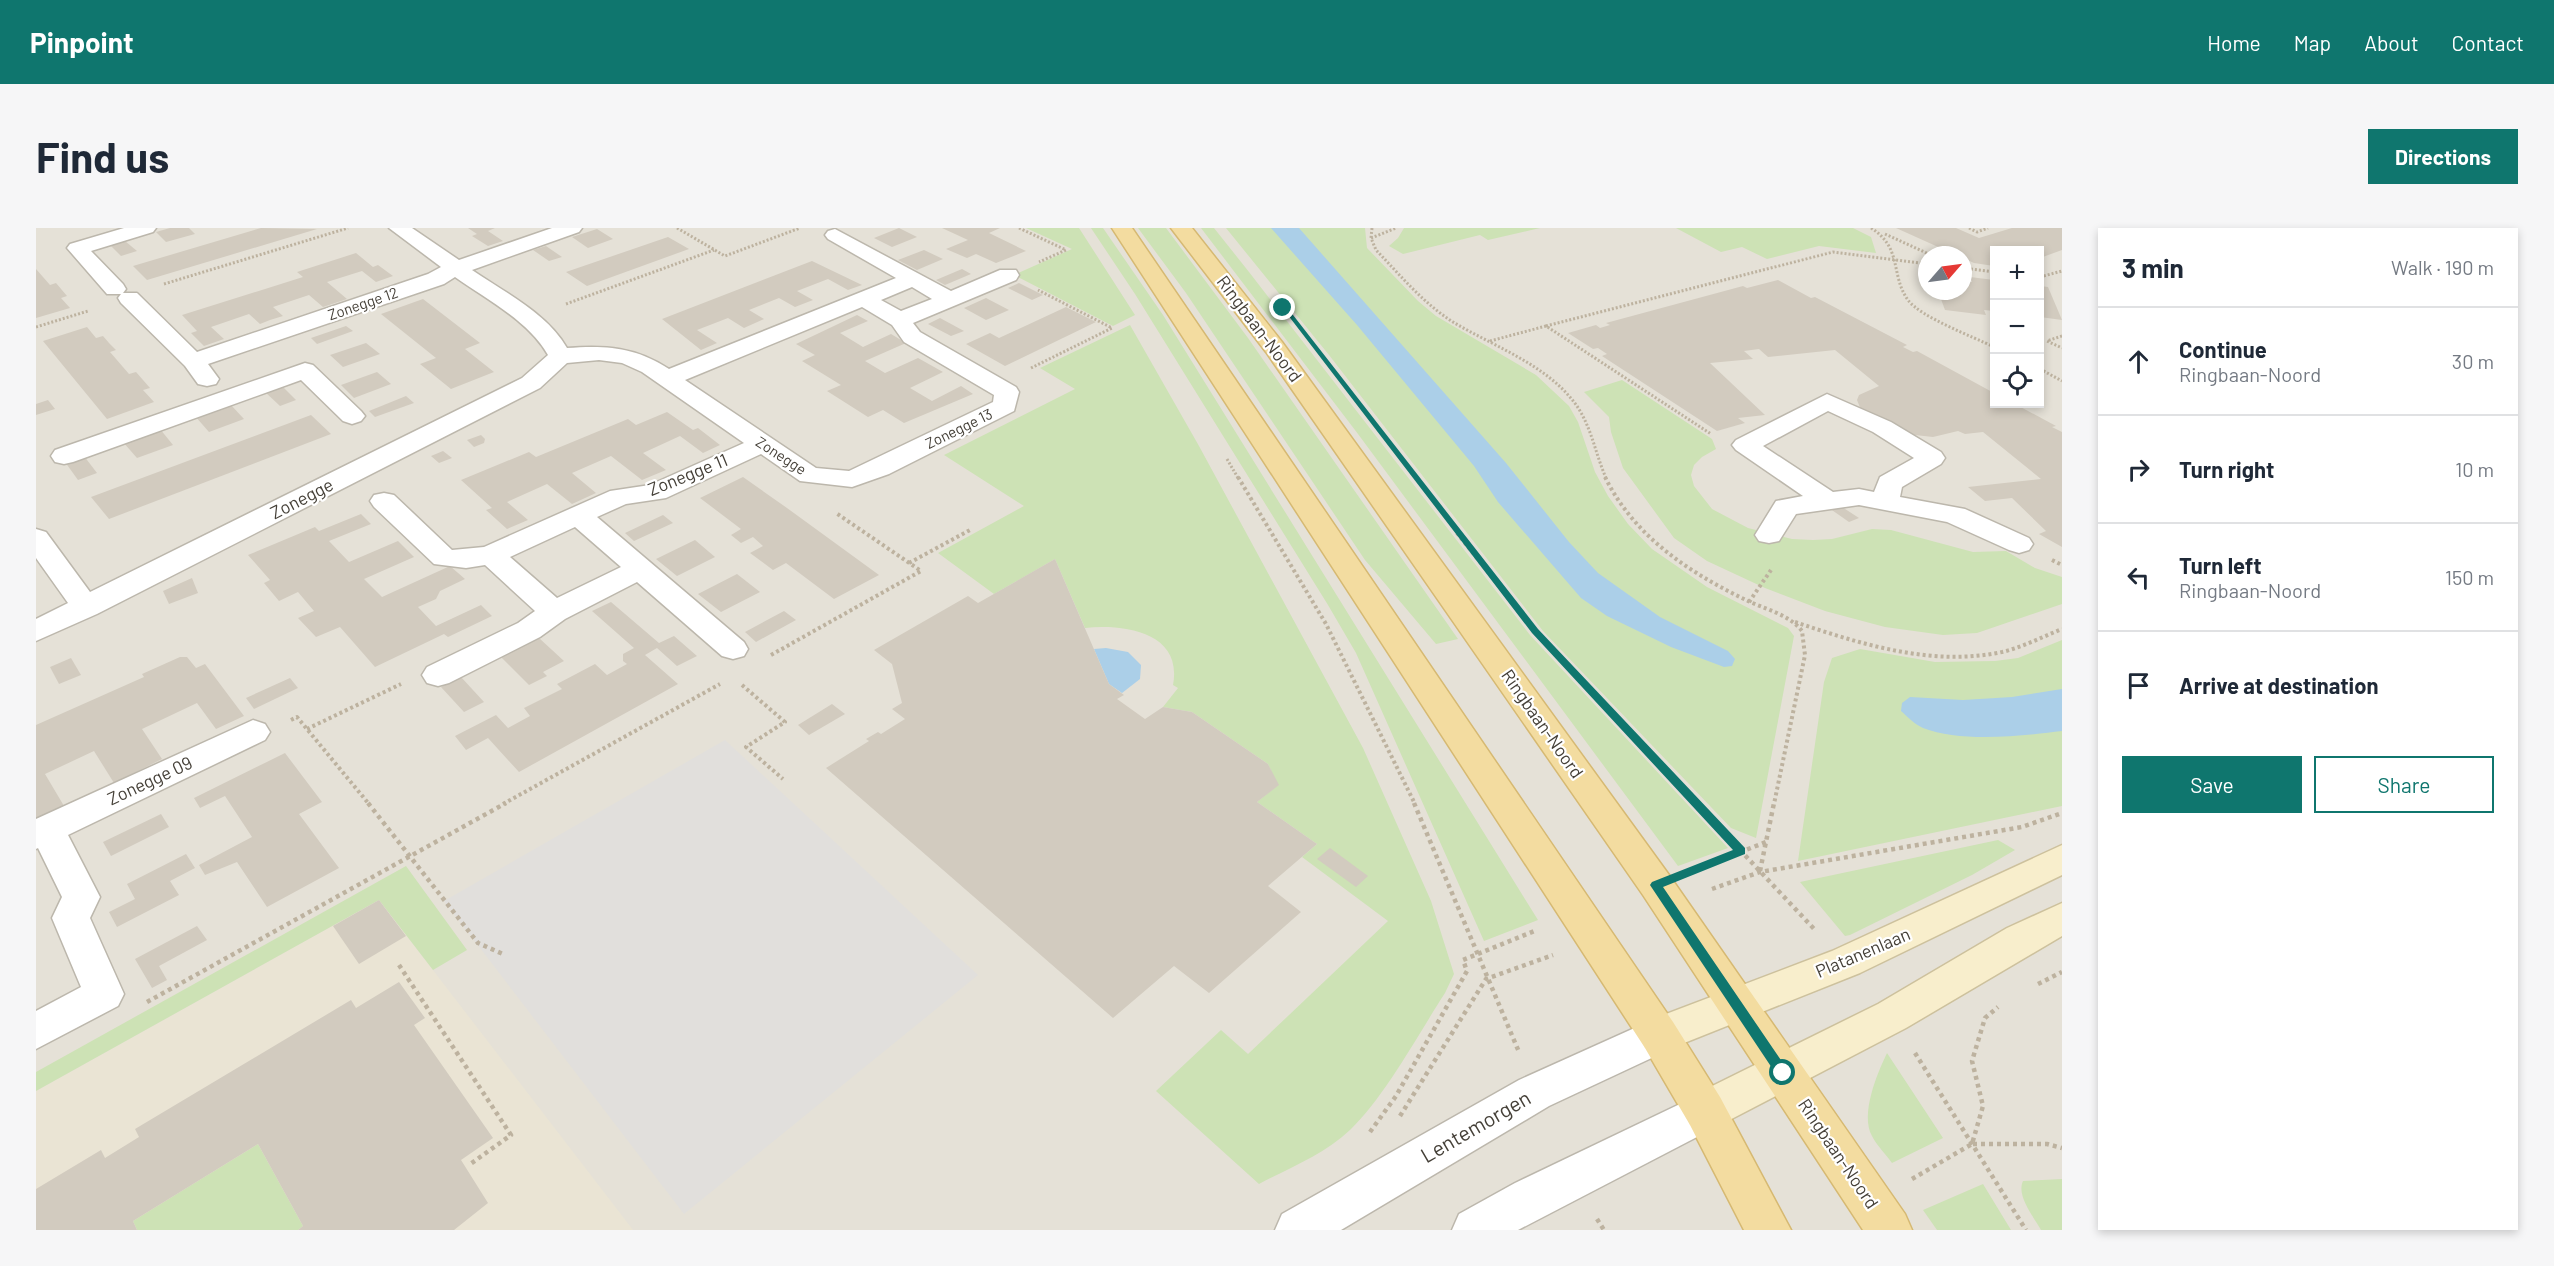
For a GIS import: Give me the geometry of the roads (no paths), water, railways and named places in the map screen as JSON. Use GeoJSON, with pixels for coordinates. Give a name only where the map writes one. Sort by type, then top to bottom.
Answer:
{"type":"FeatureCollection","features":[{"type":"Feature","properties":{"kind":"main road"},"geometry":{"type":"LineString","coordinates":[[1122,228],[1659,1035],[1705,1111],[1768,1230]]}},
{"type":"Feature","properties":{"kind":"main road","name":"Ringbaan-Noord"},"geometry":{"type":"LineString","coordinates":[[1181,228],[1274,347],[1656,885],[1880,1216]]}},
{"type":"Feature","properties":{"kind":"street"},"geometry":{"type":"LineString","coordinates":[[399,228],[526,318],[551,340],[560,356]]}},
{"type":"Feature","properties":{"kind":"street","name":"Zonegge 12"},"geometry":{"type":"LineString","coordinates":[[193,362],[436,279],[456,268],[572,228]]}},
{"type":"Feature","properties":{"kind":"street"},"geometry":{"type":"LineString","coordinates":[[133,230],[77,248],[193,362],[222,398]]}},
{"type":"Feature","properties":{"kind":"street"},"geometry":{"type":"LineString","coordinates":[[835,236],[950,300]]}},
{"type":"Feature","properties":{"kind":"street"},"geometry":{"type":"LineString","coordinates":[[900,320],[1008,275]]}},
{"type":"Feature","properties":{"kind":"street"},"geometry":{"type":"LineString","coordinates":[[668,378],[913,279]]}},
{"type":"Feature","properties":{"kind":"street","name":"Zonegge 13"},"geometry":{"type":"LineString","coordinates":[[863,299],[900,320],[912,337],[1007,392],[1005,406],[880,468]]}},
{"type":"Feature","properties":{"kind":"street"},"geometry":{"type":"LineString","coordinates":[[270,336],[352,416]]}},
{"type":"Feature","properties":{"kind":"street","name":"Zonegge"},"geometry":{"type":"LineString","coordinates":[[36,631],[531,384],[560,356],[599,352],[627,356],[668,378],[809,475],[852,479],[880,468]]}},
{"type":"Feature","properties":{"kind":"street"},"geometry":{"type":"LineString","coordinates":[[64,456],[305,370]]}},
{"type":"Feature","properties":{"kind":"street"},"geometry":{"type":"LineString","coordinates":[[1828,501],[1745,445],[1827,401],[1882,427],[1932,459],[1888,483],[1886,502]]}},
{"type":"Feature","properties":{"kind":"street","name":"Zonegge 11"},"geometry":{"type":"LineString","coordinates":[[384,501],[444,558],[466,559],[491,555],[620,497],[656,492],[763,444]]}},
{"type":"Feature","properties":{"kind":"street"},"geometry":{"type":"LineString","coordinates":[[1769,535],[1786,507],[1859,497],[1955,515],[2019,544]]}},
{"type":"Feature","properties":{"kind":"street"},"geometry":{"type":"LineString","coordinates":[[579,516],[640,569],[733,663]]}},
{"type":"Feature","properties":{"kind":"street"},"geometry":{"type":"LineString","coordinates":[[36,538],[86,607]]}},
{"type":"Feature","properties":{"kind":"street"},"geometry":{"type":"LineString","coordinates":[[491,555],[554,612]]}},
{"type":"Feature","properties":{"kind":"street"},"geometry":{"type":"LineString","coordinates":[[438,675],[529,630],[554,612],[640,569]]}},
{"type":"Feature","properties":{"kind":"street","name":"Zonegge 09"},"geometry":{"type":"LineString","coordinates":[[36,1031],[104,994],[71,918],[81,897],[41,832],[254,732]]}},
{"type":"Feature","properties":{"kind":"street","name":"Platanenlaan"},"geometry":{"type":"LineString","coordinates":[[1659,1035],[1856,958],[2062,859]]}},
{"type":"Feature","properties":{"kind":"street"},"geometry":{"type":"LineString","coordinates":[[1475,1230],[1572,1178],[1892,1016],[2021,939],[2062,918]]}},
{"type":"Feature","properties":{"kind":"street","name":"Lentemorgen"},"geometry":{"type":"LineString","coordinates":[[1298,1230],[1534,1093],[1659,1035]]}},
{"type":"Feature","properties":{"kind":"water"},"geometry":{"type":"Polygon","coordinates":[[[1271,228],[1299,228],[1506,463],[1569,542],[1598,573],[1660,617],[1728,651],[1735,659],[1732,666],[1724,667],[1671,647],[1607,616],[1581,598],[1498,502],[1474,466],[1357,325],[1271,228]]]}},
{"type":"Feature","properties":{"kind":"water"},"geometry":{"type":"Polygon","coordinates":[[[1106,648],[1128,652],[1141,665],[1140,679],[1122,693],[1109,684],[1094,649],[1106,648]]]}},
{"type":"Feature","properties":{"kind":"water"},"geometry":{"type":"Polygon","coordinates":[[[2062,689],[2062,731],[1992,737],[1955,736],[1923,728],[1901,711],[1902,703],[1910,697],[1963,700],[2012,697],[2062,689]]]}}]}
